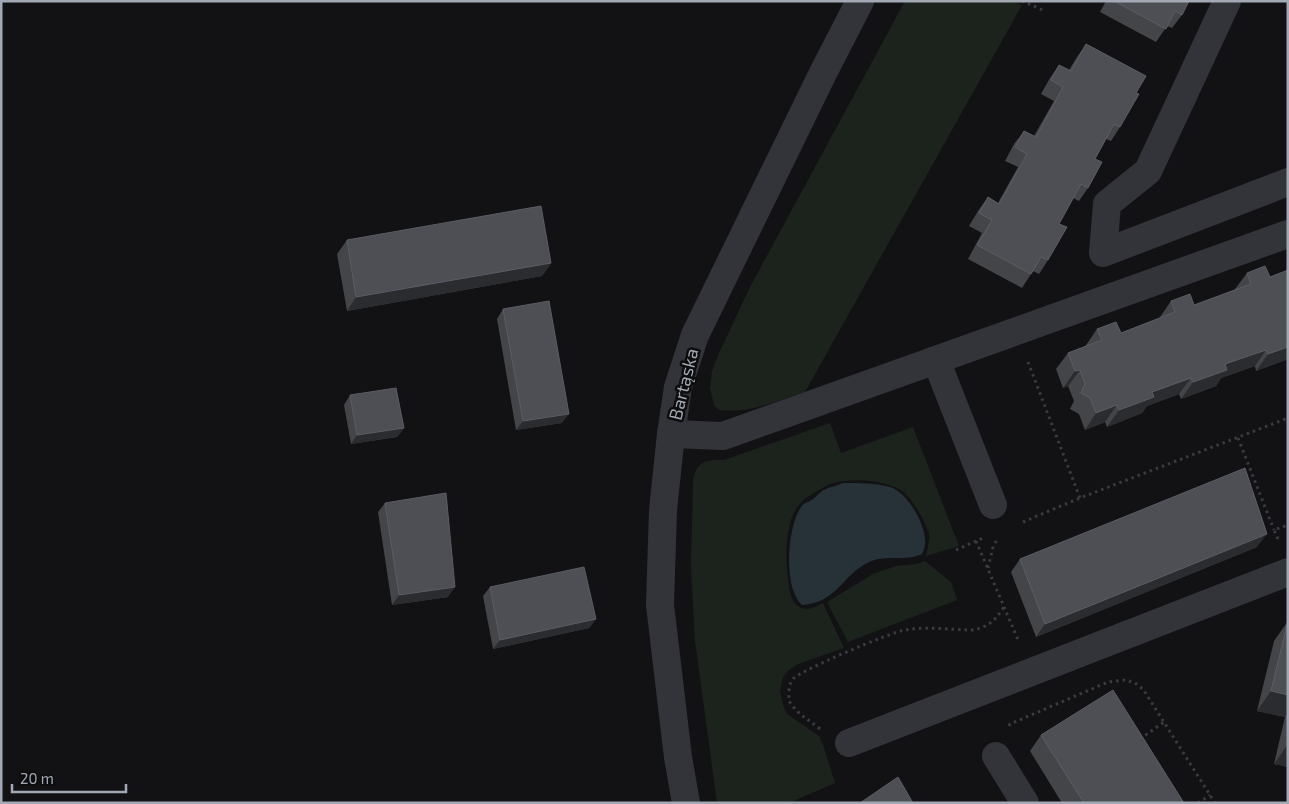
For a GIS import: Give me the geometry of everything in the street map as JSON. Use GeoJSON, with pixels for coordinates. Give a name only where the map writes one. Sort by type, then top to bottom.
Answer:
{"type":"FeatureCollection","features":[{"type":"Feature","properties":{"kind":"street","name":"Bartąska"},"geometry":{"type":"LineString","coordinates":[[686,803],[678,757],[660,605],[663,510],[678,386],[695,335],[860,1]]}},
{"type":"Feature","properties":{"kind":"street"},"geometry":{"type":"LineString","coordinates":[[1227,1],[1148,172],[1107,204],[1103,253],[1288,182]]}},
{"type":"Feature","properties":{"kind":"street"},"geometry":{"type":"LineString","coordinates":[[671,434],[724,436],[1288,234]]}},
{"type":"Feature","properties":{"kind":"street"},"geometry":{"type":"LineString","coordinates":[[936,360],[993,506]]}},
{"type":"Feature","properties":{"kind":"street"},"geometry":{"type":"LineString","coordinates":[[837,740],[1031,672],[1288,572]]}},
{"type":"Feature","properties":{"kind":"street"},"geometry":{"type":"LineString","coordinates":[[996,756],[1025,803]]}},
{"type":"Feature","properties":{"kind":"path"},"geometry":{"type":"LineString","coordinates":[[1022,1],[1044,11]]}},
{"type":"Feature","properties":{"kind":"path"},"geometry":{"type":"LineString","coordinates":[[1017,331],[1080,498]]}},
{"type":"Feature","properties":{"kind":"path"},"geometry":{"type":"LineString","coordinates":[[1020,523],[1288,418]]}},
{"type":"Feature","properties":{"kind":"path"},"geometry":{"type":"LineString","coordinates":[[1238,438],[1274,530]]}},
{"type":"Feature","properties":{"kind":"path"},"geometry":{"type":"LineString","coordinates":[[956,550],[985,538]]}},
{"type":"Feature","properties":{"kind":"path"},"geometry":{"type":"LineString","coordinates":[[976,541],[1031,672]]}},
{"type":"Feature","properties":{"kind":"path"},"geometry":{"type":"LineString","coordinates":[[837,740],[802,717],[789,701],[791,683],[794,677],[858,649],[871,641],[903,630],[973,630],[982,628],[996,620],[1004,607]]}},
{"type":"Feature","properties":{"kind":"path"},"geometry":{"type":"LineString","coordinates":[[996,756],[1010,724],[1108,682],[1126,680],[1135,683],[1143,689],[1215,803]]}},
{"type":"Feature","properties":{"kind":"path"},"geometry":{"type":"LineString","coordinates":[[1135,743],[1164,722]]}},
{"type":"Feature","properties":{"kind":"path"},"geometry":{"type":"LineString","coordinates":[[1198,803],[1210,795]]}},
{"type":"Feature","properties":{"kind":"shaded area"},"geometry":{"type":"Polygon","coordinates":[[[905,1],[1013,1],[1022,5],[805,392],[774,403],[752,408],[730,411],[719,410],[714,405],[710,388],[712,371],[719,353],[750,287],[905,1]]]}},
{"type":"Feature","properties":{"kind":"shaded area"},"geometry":{"type":"Polygon","coordinates":[[[830,423],[841,453],[913,427],[959,546],[926,556],[929,534],[924,522],[907,495],[890,485],[866,481],[841,481],[826,486],[802,501],[794,512],[787,540],[787,570],[790,594],[795,603],[804,609],[823,603],[844,648],[798,664],[789,670],[783,677],[780,691],[787,714],[819,736],[835,783],[789,803],[717,803],[695,641],[691,567],[693,481],[695,474],[700,465],[707,461],[724,460],[830,423]]]}},
{"type":"Feature","properties":{"kind":"shaded area"},"geometry":{"type":"Polygon","coordinates":[[[843,483],[867,483],[890,487],[896,490],[914,508],[922,524],[925,541],[924,549],[922,554],[916,556],[882,558],[869,562],[860,567],[831,594],[814,603],[802,605],[796,597],[790,572],[790,543],[796,517],[803,505],[822,491],[843,483]]]}},
{"type":"Feature","properties":{"kind":"shaded area"},"geometry":{"type":"Polygon","coordinates":[[[925,561],[951,582],[957,600],[848,642],[827,602],[873,574],[896,566],[925,561]]]}},
{"type":"Feature","properties":{"kind":"building"},"geometry":{"type":"Polygon","coordinates":[[[1114,1],[1189,1],[1182,15],[1175,11],[1166,29],[1114,1]]]}},
{"type":"Feature","properties":{"kind":"building"},"geometry":{"type":"Polygon","coordinates":[[[1086,44],[1146,76],[1136,93],[1139,94],[1120,127],[1114,124],[1095,159],[1102,162],[1088,188],[1081,184],[1059,224],[1067,227],[1048,260],[1041,257],[1031,274],[977,245],[992,220],[979,213],[988,197],[999,204],[1027,154],[1015,147],[1024,131],[1036,137],[1063,87],[1051,80],[1059,65],[1071,71],[1086,44]]]}},
{"type":"Feature","properties":{"kind":"building"},"geometry":{"type":"Polygon","coordinates":[[[541,206],[551,263],[356,297],[347,240],[541,206]]]}},
{"type":"Feature","properties":{"kind":"building"},"geometry":{"type":"Polygon","coordinates":[[[1265,266],[1270,277],[1288,270],[1288,347],[1268,354],[1266,350],[1225,364],[1227,370],[1193,382],[1191,378],[1152,392],[1154,397],[1119,410],[1117,405],[1096,413],[1090,398],[1081,393],[1085,384],[1080,370],[1075,371],[1068,353],[1102,340],[1097,329],[1116,322],[1121,333],[1175,312],[1171,301],[1190,294],[1194,305],[1251,284],[1247,273],[1265,266]]]}},
{"type":"Feature","properties":{"kind":"building"},"geometry":{"type":"Polygon","coordinates":[[[549,301],[569,414],[523,421],[503,309],[549,301]]]}},
{"type":"Feature","properties":{"kind":"building"},"geometry":{"type":"Polygon","coordinates":[[[396,388],[404,428],[357,435],[350,395],[396,388]]]}},
{"type":"Feature","properties":{"kind":"building"},"geometry":{"type":"Polygon","coordinates":[[[1245,468],[1267,534],[1045,624],[1020,559],[1245,468]]]}},
{"type":"Feature","properties":{"kind":"building"},"geometry":{"type":"Polygon","coordinates":[[[446,493],[455,587],[399,595],[385,503],[446,493]]]}},
{"type":"Feature","properties":{"kind":"building"},"geometry":{"type":"Polygon","coordinates":[[[584,567],[596,619],[500,640],[490,587],[584,567]]]}},
{"type":"Feature","properties":{"kind":"building"},"geometry":{"type":"Polygon","coordinates":[[[1288,621],[1288,695],[1271,691],[1288,621]]]}},
{"type":"Feature","properties":{"kind":"building"},"geometry":{"type":"Polygon","coordinates":[[[1113,690],[1184,803],[1084,803],[1041,735],[1113,690]]]}},
{"type":"Feature","properties":{"kind":"building"},"geometry":{"type":"Polygon","coordinates":[[[898,777],[913,803],[860,803],[898,777]]]}}]}
